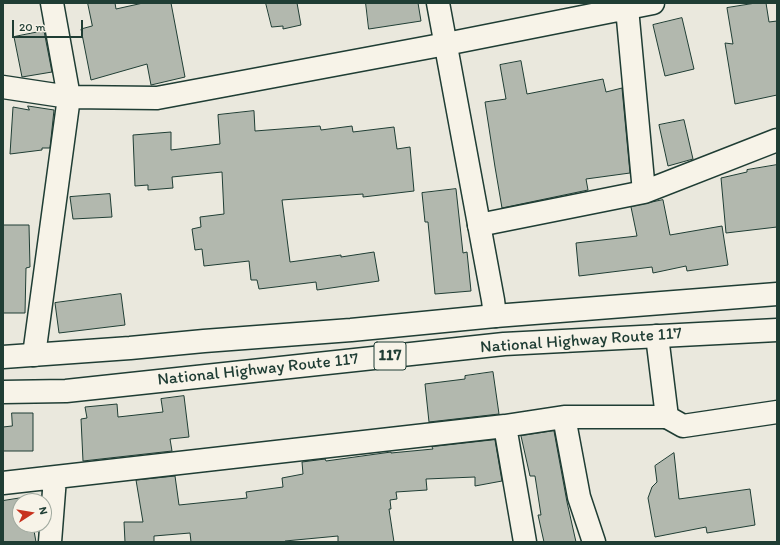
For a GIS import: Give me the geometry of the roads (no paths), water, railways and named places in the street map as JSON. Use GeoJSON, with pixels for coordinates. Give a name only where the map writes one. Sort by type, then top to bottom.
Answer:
{"type":"FeatureCollection","features":[{"type":"Feature","properties":{"kind":"main road"},"geometry":{"type":"LineString","coordinates":[[34,355],[69,97],[52,3]]}},
{"type":"Feature","properties":{"kind":"main road"},"geometry":{"type":"LineString","coordinates":[[438,3],[494,300],[495,316]]}},
{"type":"Feature","properties":{"kind":"main road"},"geometry":{"type":"LineString","coordinates":[[3,88],[69,97],[157,98],[446,44],[650,3]]}},
{"type":"Feature","properties":{"kind":"main road"},"geometry":{"type":"LineString","coordinates":[[627,8],[644,192]]}},
{"type":"Feature","properties":{"kind":"main road"},"geometry":{"type":"LineString","coordinates":[[479,225],[644,192],[777,140]]}},
{"type":"Feature","properties":{"kind":"main road","name":"National Highway Route 117"},"geometry":{"type":"LineString","coordinates":[[3,357],[351,330],[495,316],[777,294]]}},
{"type":"Feature","properties":{"kind":"main road","name":"National Highway Route 117"},"geometry":{"type":"LineString","coordinates":[[3,392],[66,391],[504,344],[777,330]]}},
{"type":"Feature","properties":{"kind":"main road"},"geometry":{"type":"LineString","coordinates":[[657,336],[667,417]]}},
{"type":"Feature","properties":{"kind":"main road"},"geometry":{"type":"LineString","coordinates":[[3,483],[505,426],[564,417],[667,417],[683,426],[777,412]]}},
{"type":"Feature","properties":{"kind":"main road"},"geometry":{"type":"LineString","coordinates":[[564,417],[579,496],[594,542]]}},
{"type":"Feature","properties":{"kind":"main road"},"geometry":{"type":"LineString","coordinates":[[505,426],[525,542]]}},
{"type":"Feature","properties":{"kind":"main road"},"geometry":{"type":"LineString","coordinates":[[50,542],[55,478]]}}]}
